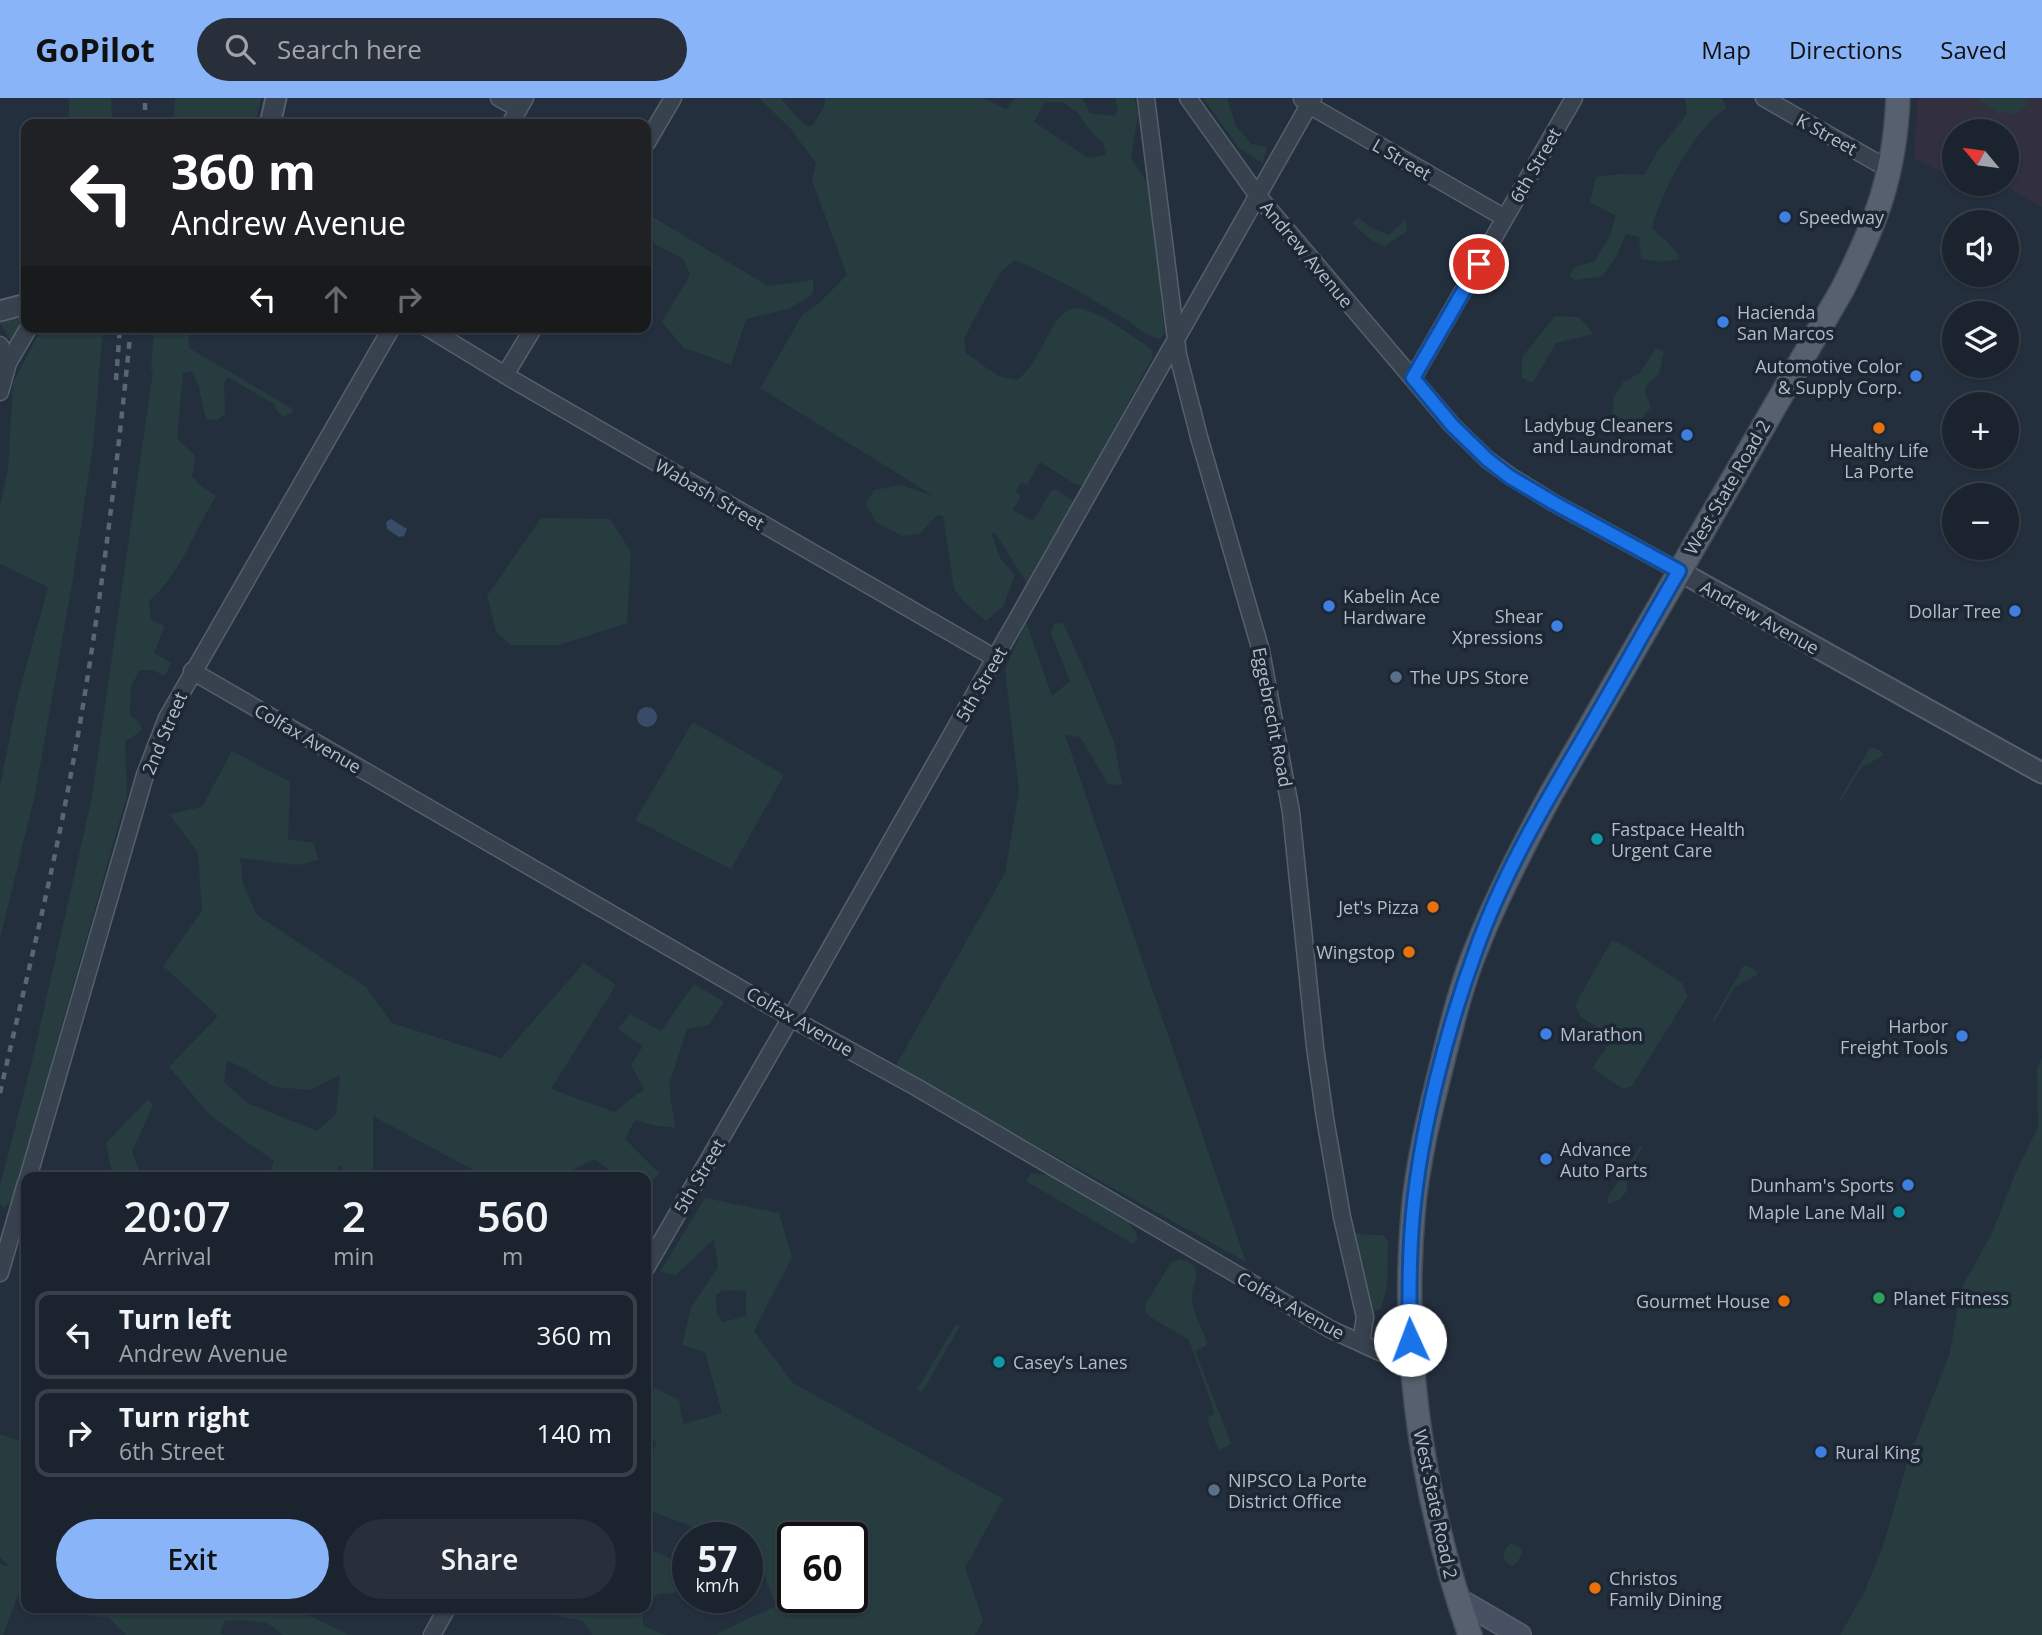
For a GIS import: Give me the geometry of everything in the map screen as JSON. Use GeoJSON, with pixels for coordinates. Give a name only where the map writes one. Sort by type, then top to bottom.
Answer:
{"type":"FeatureCollection","features":[{"type":"Feature","properties":{"kind":"main road","name":"West State Road 2"},"geometry":{"type":"LineString","coordinates":[[1470,1635],[1428,1483],[1411,1363],[1409,1294],[1413,1213],[1426,1129],[1448,1040],[1476,949],[1511,870],[1551,794],[1842,290],[1861,252],[1878,212],[1890,170],[1898,98]]}},
{"type":"Feature","properties":{"kind":"main road"},"geometry":{"type":"LineString","coordinates":[[1458,1599],[1520,1635]]}},
{"type":"Feature","properties":{"kind":"street"},"geometry":{"type":"LineString","coordinates":[[271,119],[276,98]]}},
{"type":"Feature","properties":{"kind":"street"},"geometry":{"type":"LineString","coordinates":[[499,98],[522,104]]}},
{"type":"Feature","properties":{"kind":"street"},"geometry":{"type":"LineString","coordinates":[[651,135],[673,98]]}},
{"type":"Feature","properties":{"kind":"street","name":"Eggebrecht Road"},"geometry":{"type":"LineString","coordinates":[[1146,98],[1178,355],[1261,652],[1289,799],[1325,1118],[1342,1217],[1365,1317],[1361,1343]]}},
{"type":"Feature","properties":{"kind":"street","name":"Andrew Avenue"},"geometry":{"type":"LineString","coordinates":[[1188,98],[1258,196],[1452,425],[1488,460],[1510,477],[1554,503],[2042,773]]}},
{"type":"Feature","properties":{"kind":"street","name":"6th Street"},"geometry":{"type":"LineString","coordinates":[[1413,378],[1574,98]]}},
{"type":"Feature","properties":{"kind":"street","name":"K Street"},"geometry":{"type":"LineString","coordinates":[[1764,98],[1890,170]]}},
{"type":"Feature","properties":{"kind":"street","name":"5th Street"},"geometry":{"type":"LineString","coordinates":[[651,1259],[1258,196],[1307,100]]}},
{"type":"Feature","properties":{"kind":"street","name":"L Street"},"geometry":{"type":"LineString","coordinates":[[1307,100],[1505,218]]}},
{"type":"Feature","properties":{"kind":"street"},"geometry":{"type":"LineString","coordinates":[[0,311],[21,305]]}},
{"type":"Feature","properties":{"kind":"street"},"geometry":{"type":"LineString","coordinates":[[0,391],[8,363],[26,333]]}},
{"type":"Feature","properties":{"kind":"street","name":"2nd Street"},"geometry":{"type":"LineString","coordinates":[[29,1172],[148,766],[167,718],[389,333]]}},
{"type":"Feature","properties":{"kind":"street","name":"Wabash Street"},"geometry":{"type":"LineString","coordinates":[[436,333],[995,658]]}},
{"type":"Feature","properties":{"kind":"street"},"geometry":{"type":"LineString","coordinates":[[505,375],[530,333]]}},
{"type":"Feature","properties":{"kind":"street"},"geometry":{"type":"LineString","coordinates":[[0,345],[8,363]]}},
{"type":"Feature","properties":{"kind":"street","name":"Colfax Avenue"},"geometry":{"type":"LineString","coordinates":[[192,671],[916,1087],[1330,1329],[1411,1363]]}},
{"type":"Feature","properties":{"kind":"street","name":"2nd Street"},"geometry":{"type":"LineString","coordinates":[[0,1273],[21,1201]]}},
{"type":"Feature","properties":{"kind":"street"},"geometry":{"type":"LineString","coordinates":[[432,1635],[444,1613]]}},
{"type":"Feature","properties":{"kind":"shaded area"},"geometry":{"type":"Polygon","coordinates":[[[1918,98],[2042,98],[2042,207],[2020,194],[2020,119],[1942,119],[1942,172],[1914,158],[1918,98]]]}},
{"type":"Feature","properties":{"kind":"green space"},"geometry":{"type":"Polygon","coordinates":[[[69,98],[111,98],[112,119],[69,119],[69,98]]]}},
{"type":"Feature","properties":{"kind":"green space"},"geometry":{"type":"Polygon","coordinates":[[[175,98],[261,98],[256,119],[173,119],[175,98]]]}},
{"type":"Feature","properties":{"kind":"green space"},"geometry":{"type":"Polygon","coordinates":[[[759,98],[781,98],[808,127],[813,125],[825,105],[825,98],[983,98],[1006,109],[1015,98],[1082,98],[1090,113],[1115,116],[1118,109],[1115,98],[1134,98],[1138,114],[1131,158],[1147,183],[1152,204],[1165,332],[1160,339],[1150,336],[1070,286],[1014,260],[1000,273],[964,339],[966,353],[998,376],[1017,380],[1025,373],[1057,321],[1064,313],[1077,308],[1108,320],[1153,352],[1083,486],[1075,484],[1040,462],[1027,485],[1021,482],[1016,492],[1021,495],[1013,510],[1033,521],[1051,491],[1055,489],[1074,503],[1029,587],[996,534],[991,532],[1000,558],[1015,575],[1003,606],[986,621],[964,602],[954,589],[943,516],[937,515],[919,534],[902,536],[876,522],[866,504],[874,490],[901,485],[934,496],[760,388],[803,314],[818,304],[847,275],[812,180],[816,163],[790,128],[759,98]],[[1045,102],[1034,122],[1088,158],[1106,155],[1103,142],[1091,132],[1078,113],[1063,102],[1045,102]]]}},
{"type":"Feature","properties":{"kind":"green space"},"geometry":{"type":"Polygon","coordinates":[[[1203,98],[1227,98],[1236,126],[1251,144],[1267,147],[1263,163],[1239,148],[1203,98]]]}},
{"type":"Feature","properties":{"kind":"green space"},"geometry":{"type":"Polygon","coordinates":[[[1685,98],[1722,98],[1726,108],[1708,123],[1689,148],[1667,188],[1652,228],[1680,259],[1661,262],[1641,259],[1639,237],[1626,234],[1617,255],[1603,276],[1575,280],[1570,276],[1574,267],[1595,261],[1610,235],[1616,216],[1590,202],[1596,177],[1644,175],[1658,151],[1687,114],[1685,98]]]}},
{"type":"Feature","properties":{"kind":"green space"},"geometry":{"type":"Polygon","coordinates":[[[1977,98],[2028,98],[2026,106],[2017,114],[1997,112],[1977,98]]]}},
{"type":"Feature","properties":{"kind":"green space"},"geometry":{"type":"Polygon","coordinates":[[[651,216],[768,286],[813,280],[813,294],[789,309],[746,319],[731,365],[683,347],[662,322],[690,275],[683,259],[651,243],[651,216]]]}},
{"type":"Feature","properties":{"kind":"green space"},"geometry":{"type":"Polygon","coordinates":[[[1358,217],[1372,228],[1389,235],[1406,219],[1407,231],[1384,247],[1352,223],[1358,217]]]}},
{"type":"Feature","properties":{"kind":"green space"},"geometry":{"type":"Polygon","coordinates":[[[1555,316],[1579,317],[1594,334],[1556,343],[1533,383],[1522,378],[1522,357],[1555,316]]]}},
{"type":"Feature","properties":{"kind":"green space"},"geometry":{"type":"Polygon","coordinates":[[[21,318],[21,330],[12,343],[0,323],[21,318]]]}},
{"type":"Feature","properties":{"kind":"green space"},"geometry":{"type":"Polygon","coordinates":[[[42,333],[102,333],[93,446],[72,584],[35,795],[0,938],[0,787],[17,700],[48,587],[0,564],[0,504],[8,471],[13,383],[37,337],[42,333]]]}},
{"type":"Feature","properties":{"kind":"green space"},"geometry":{"type":"Polygon","coordinates":[[[155,333],[188,333],[189,348],[293,409],[292,413],[283,417],[274,404],[228,377],[224,383],[225,414],[217,420],[206,419],[198,384],[191,371],[183,373],[177,439],[195,455],[192,477],[216,496],[170,578],[149,601],[151,620],[165,626],[154,653],[171,663],[165,676],[153,670],[140,670],[131,686],[130,715],[139,722],[142,730],[125,742],[127,795],[12,1201],[4,1208],[0,1203],[0,1186],[34,1053],[92,797],[153,371],[155,333]]]}},
{"type":"Feature","properties":{"kind":"green space"},"geometry":{"type":"Polygon","coordinates":[[[1656,348],[1664,352],[1659,374],[1647,384],[1645,392],[1651,407],[1636,426],[1612,421],[1614,397],[1623,382],[1640,373],[1656,348]]]}},
{"type":"Feature","properties":{"kind":"green space"},"geometry":{"type":"Polygon","coordinates":[[[541,518],[610,519],[631,552],[627,623],[559,645],[511,645],[496,632],[487,596],[541,518]]]}},
{"type":"Feature","properties":{"kind":"green space"},"geometry":{"type":"Polygon","coordinates":[[[1026,622],[1052,696],[1070,681],[1051,633],[1054,624],[1063,623],[1114,742],[1122,785],[1108,784],[1080,737],[1065,735],[1246,1262],[895,1067],[1005,873],[1019,791],[1005,669],[1026,622]]]}},
{"type":"Feature","properties":{"kind":"green space"},"geometry":{"type":"Polygon","coordinates":[[[693,722],[784,775],[731,869],[635,820],[693,722]]]}},
{"type":"Feature","properties":{"kind":"green space"},"geometry":{"type":"Polygon","coordinates":[[[1870,747],[1880,750],[1884,755],[1861,768],[1838,802],[1870,747]]]}},
{"type":"Feature","properties":{"kind":"green space"},"geometry":{"type":"Polygon","coordinates":[[[232,751],[290,782],[288,839],[314,843],[318,860],[297,865],[240,858],[243,884],[257,915],[366,987],[392,1023],[501,1058],[584,963],[616,985],[551,1089],[614,1112],[644,1089],[631,1065],[643,1046],[618,1029],[630,1014],[661,1031],[694,984],[724,1002],[709,1025],[687,1029],[669,1085],[675,1128],[635,1120],[625,1139],[659,1173],[651,1183],[651,1172],[612,1172],[594,1159],[574,1169],[576,1172],[477,1172],[373,1116],[373,1172],[345,1172],[341,1165],[335,1172],[270,1172],[274,1161],[211,1116],[169,1067],[218,1016],[163,966],[202,911],[198,853],[169,814],[202,807],[232,751]],[[227,1060],[224,1082],[249,1104],[317,1131],[336,1114],[340,1075],[311,1090],[274,1087],[227,1060]]]}},
{"type":"Feature","properties":{"kind":"green space"},"geometry":{"type":"Polygon","coordinates":[[[1612,940],[1682,983],[1688,996],[1632,1086],[1623,1089],[1592,1068],[1611,1041],[1608,1034],[1581,1017],[1575,1005],[1612,940]]]}},
{"type":"Feature","properties":{"kind":"green space"},"geometry":{"type":"Polygon","coordinates":[[[1744,965],[1758,974],[1735,987],[1712,1021],[1744,965]]]}},
{"type":"Feature","properties":{"kind":"green space"},"geometry":{"type":"Polygon","coordinates":[[[2042,1057],[2042,1635],[1840,1635],[1864,1593],[1884,1543],[1908,1460],[1950,1353],[1961,1289],[1992,1233],[2016,1172],[2038,1127],[2037,1069],[2042,1057]]]}},
{"type":"Feature","properties":{"kind":"green space"},"geometry":{"type":"Polygon","coordinates":[[[148,1099],[153,1106],[132,1151],[139,1172],[112,1172],[106,1143],[148,1099]]]}},
{"type":"Feature","properties":{"kind":"green space"},"geometry":{"type":"Polygon","coordinates":[[[1641,1145],[1642,1148],[1627,1173],[1627,1191],[1620,1199],[1607,1203],[1608,1197],[1641,1145]]]}},
{"type":"Feature","properties":{"kind":"green space"},"geometry":{"type":"Polygon","coordinates":[[[1031,1173],[1049,1175],[1128,1222],[1138,1239],[1133,1244],[1026,1181],[1031,1173]]]}},
{"type":"Feature","properties":{"kind":"green space"},"geometry":{"type":"Polygon","coordinates":[[[705,1198],[779,1213],[792,1257],[754,1331],[793,1383],[1003,1499],[965,1568],[983,1620],[975,1635],[714,1635],[776,1606],[763,1571],[763,1522],[680,1522],[651,1511],[651,1456],[656,1444],[651,1434],[651,1391],[655,1388],[679,1400],[683,1424],[722,1413],[705,1352],[682,1345],[691,1307],[718,1268],[714,1239],[676,1275],[660,1272],[705,1198]],[[723,1290],[716,1295],[717,1314],[723,1322],[746,1316],[746,1291],[723,1290]]]}},
{"type":"Feature","properties":{"kind":"green space"},"geometry":{"type":"Polygon","coordinates":[[[1352,1231],[1364,1235],[1382,1235],[1388,1241],[1387,1286],[1381,1308],[1374,1312],[1371,1310],[1352,1231]]]}},
{"type":"Feature","properties":{"kind":"green space"},"geometry":{"type":"Polygon","coordinates":[[[1180,1259],[1189,1262],[1196,1270],[1192,1300],[1207,1342],[1206,1346],[1195,1351],[1231,1443],[1218,1450],[1207,1417],[1215,1414],[1189,1340],[1146,1312],[1145,1305],[1171,1262],[1180,1259]]]}},
{"type":"Feature","properties":{"kind":"green space"},"geometry":{"type":"Polygon","coordinates":[[[956,1324],[960,1326],[922,1392],[917,1390],[956,1324]]]}},
{"type":"Feature","properties":{"kind":"green space"},"geometry":{"type":"Polygon","coordinates":[[[0,1434],[21,1441],[21,1587],[3,1635],[0,1635],[0,1564],[10,1567],[0,1557],[0,1434]]]}},
{"type":"Feature","properties":{"kind":"green space"},"geometry":{"type":"Polygon","coordinates":[[[1511,1543],[1522,1551],[1517,1563],[1512,1565],[1503,1557],[1506,1547],[1511,1543]]]}},
{"type":"Feature","properties":{"kind":"green space"},"geometry":{"type":"Polygon","coordinates":[[[651,1549],[672,1559],[672,1593],[659,1594],[651,1598],[651,1549]]]}},
{"type":"Feature","properties":{"kind":"green space"},"geometry":{"type":"Polygon","coordinates":[[[73,1613],[304,1613],[350,1635],[283,1635],[268,1623],[244,1620],[225,1621],[220,1633],[225,1635],[126,1635],[109,1618],[73,1613]]]}},
{"type":"Feature","properties":{"kind":"green space"},"geometry":{"type":"Polygon","coordinates":[[[542,1613],[643,1613],[643,1626],[666,1635],[592,1635],[583,1621],[542,1613]]]}},
{"type":"Feature","properties":{"kind":"water"},"geometry":{"type":"Polygon","coordinates":[[[391,519],[407,529],[404,536],[399,537],[387,529],[386,522],[391,519]]]}},
{"type":"Feature","properties":{"kind":"water"},"geometry":{"type":"Polygon","coordinates":[[[647,707],[654,710],[657,717],[654,724],[647,727],[640,724],[637,717],[640,710],[647,707]]]}},
{"type":"Feature","properties":{"kind":"railway"},"geometry":{"type":"LineString","coordinates":[[145,98],[145,119]]}},
{"type":"Feature","properties":{"kind":"railway"},"geometry":{"type":"LineString","coordinates":[[116,380],[120,333]]}},
{"type":"Feature","properties":{"kind":"railway"},"geometry":{"type":"LineString","coordinates":[[0,1093],[53,863],[83,705],[110,517],[130,333]]}},
{"type":"Feature","properties":{"kind":"place","name":"Speedway"},"geometry":{"type":"Point","coordinates":[1785,217]}},
{"type":"Feature","properties":{"kind":"place","name":"Hacienda San Marcos"},"geometry":{"type":"Point","coordinates":[1723,322]}},
{"type":"Feature","properties":{"kind":"place","name":"Automotive Color & Supply Corp."},"geometry":{"type":"Point","coordinates":[1916,376]}},
{"type":"Feature","properties":{"kind":"place","name":"Healthy Life La Porte"},"geometry":{"type":"Point","coordinates":[1879,428]}},
{"type":"Feature","properties":{"kind":"place","name":"Ladybug Cleaners and Laundromat"},"geometry":{"type":"Point","coordinates":[1687,435]}},
{"type":"Feature","properties":{"kind":"place","name":"Kabelin Ace Hardware"},"geometry":{"type":"Point","coordinates":[1329,606]}},
{"type":"Feature","properties":{"kind":"place","name":"Dollar Tree"},"geometry":{"type":"Point","coordinates":[2015,611]}},
{"type":"Feature","properties":{"kind":"place","name":"Shear Xpressions"},"geometry":{"type":"Point","coordinates":[1557,626]}},
{"type":"Feature","properties":{"kind":"place","name":"The UPS Store"},"geometry":{"type":"Point","coordinates":[1396,677]}},
{"type":"Feature","properties":{"kind":"place","name":"Fastpace Health Urgent Care"},"geometry":{"type":"Point","coordinates":[1597,839]}},
{"type":"Feature","properties":{"kind":"place","name":"Jet's Pizza"},"geometry":{"type":"Point","coordinates":[1433,907]}},
{"type":"Feature","properties":{"kind":"place","name":"Wingstop"},"geometry":{"type":"Point","coordinates":[1409,952]}},
{"type":"Feature","properties":{"kind":"place","name":"Marathon"},"geometry":{"type":"Point","coordinates":[1546,1034]}},
{"type":"Feature","properties":{"kind":"place","name":"Harbor Freight Tools"},"geometry":{"type":"Point","coordinates":[1962,1036]}},
{"type":"Feature","properties":{"kind":"place","name":"Advance Auto Parts"},"geometry":{"type":"Point","coordinates":[1546,1159]}},
{"type":"Feature","properties":{"kind":"place","name":"Dunham's Sports"},"geometry":{"type":"Point","coordinates":[1908,1185]}},
{"type":"Feature","properties":{"kind":"place","name":"Maple Lane Mall"},"geometry":{"type":"Point","coordinates":[1899,1212]}},
{"type":"Feature","properties":{"kind":"place","name":"Planet Fitness"},"geometry":{"type":"Point","coordinates":[1879,1298]}},
{"type":"Feature","properties":{"kind":"place","name":"Gourmet House"},"geometry":{"type":"Point","coordinates":[1784,1301]}},
{"type":"Feature","properties":{"kind":"place","name":"Casey’s Lanes"},"geometry":{"type":"Point","coordinates":[999,1362]}},
{"type":"Feature","properties":{"kind":"place","name":"Rural King"},"geometry":{"type":"Point","coordinates":[1821,1452]}},
{"type":"Feature","properties":{"kind":"place","name":"NIPSCO La Porte District Office"},"geometry":{"type":"Point","coordinates":[1214,1490]}},
{"type":"Feature","properties":{"kind":"place","name":"Christos Family Dining"},"geometry":{"type":"Point","coordinates":[1595,1588]}},
{"type":"Feature","properties":{"kind":"route"},"geometry":{"type":"LineString","coordinates":[[1410,1340],[1413,1213],[1426,1129],[1448,1040],[1476,949],[1511,870],[1551,794],[1679,571],[1510,477],[1452,425],[1413,378],[1479,264]]}}]}
